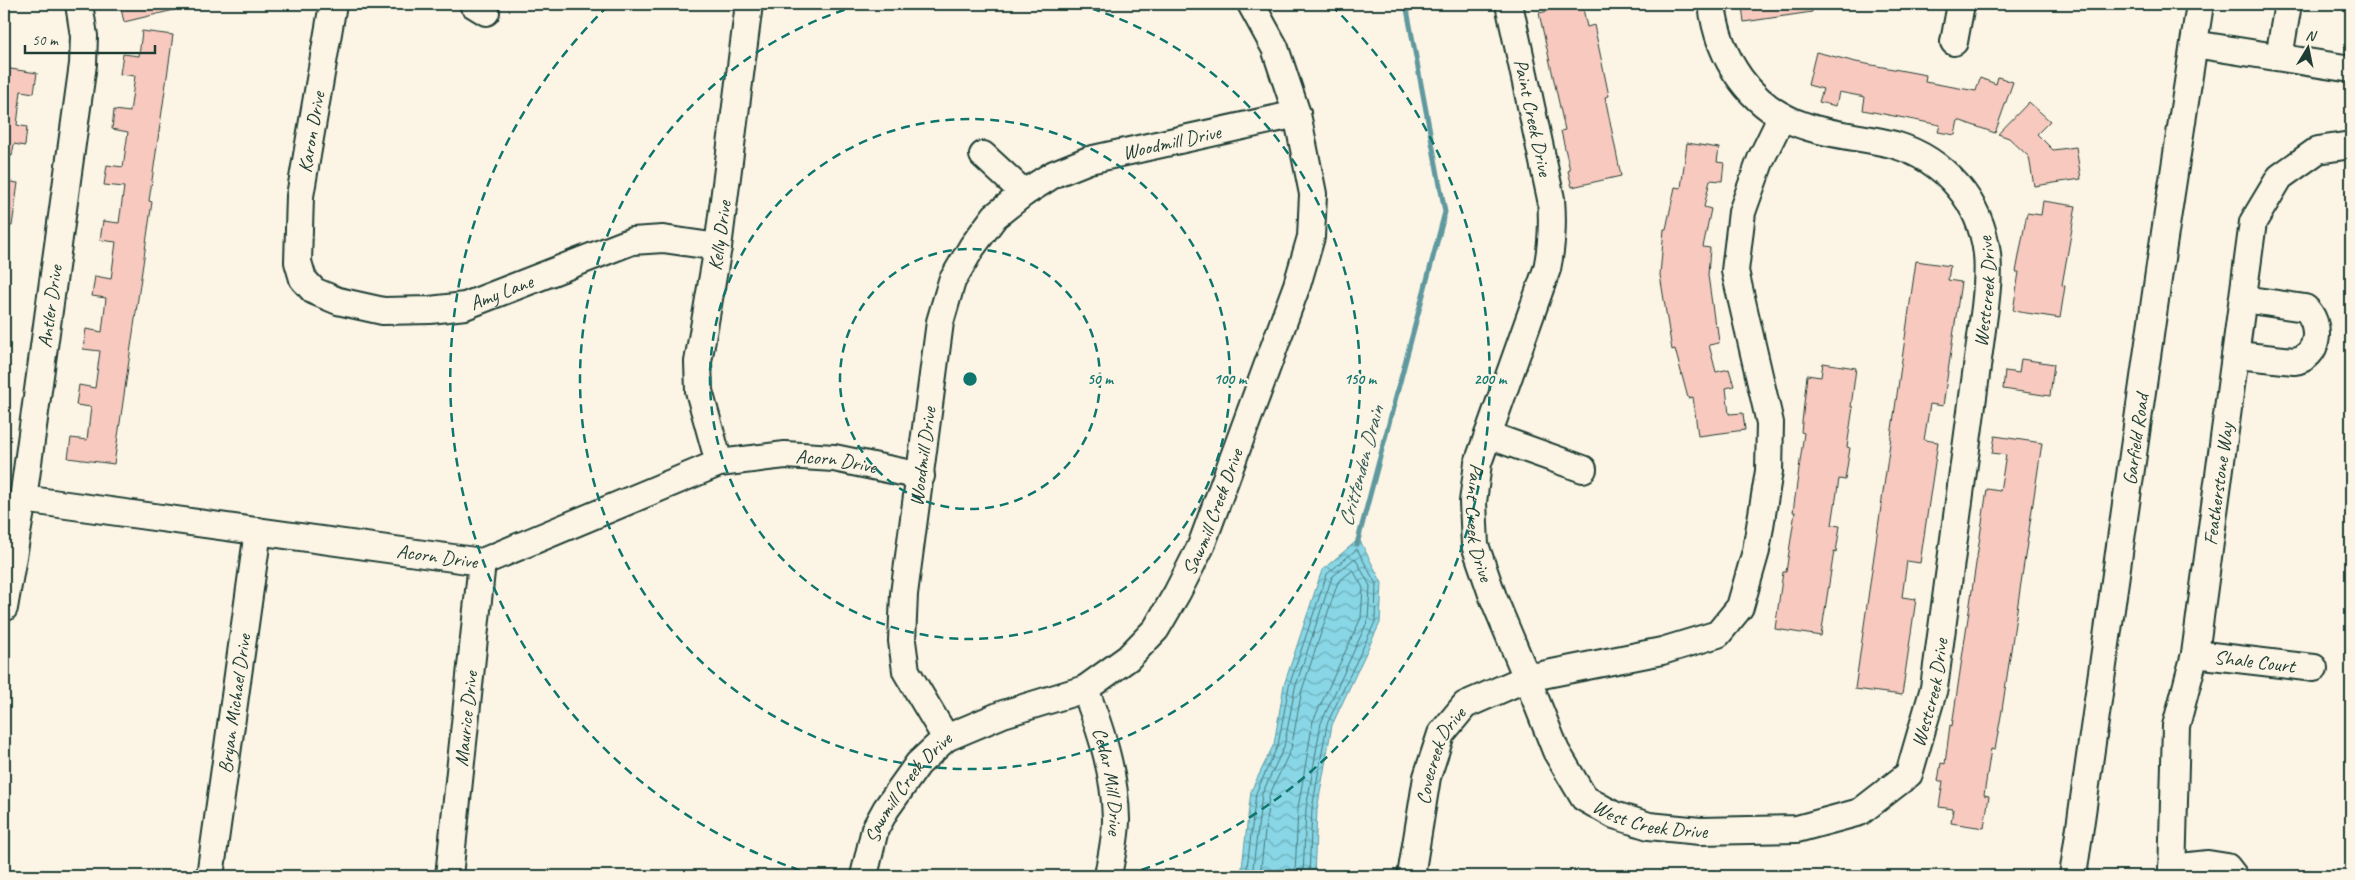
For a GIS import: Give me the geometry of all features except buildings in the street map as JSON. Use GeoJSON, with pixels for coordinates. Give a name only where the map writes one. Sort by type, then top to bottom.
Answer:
{"type":"FeatureCollection","features":[{"type":"Feature","properties":{"kind":"street","name":"Antler Drive"},"geometry":{"type":"LineString","coordinates":[[4,608],[23,499],[83,64],[84,36],[79,4]]}},
{"type":"Feature","properties":{"kind":"street","name":"Karon Drive"},"geometry":{"type":"LineString","coordinates":[[298,262],[300,196],[334,4]]}},
{"type":"Feature","properties":{"kind":"street","name":"Kelly Drive"},"geometry":{"type":"LineString","coordinates":[[719,463],[699,391],[698,362],[718,246],[749,4]]}},
{"type":"Feature","properties":{"kind":"street","name":"Sawmill Creek Drive"},"geometry":{"type":"LineString","coordinates":[[864,876],[875,829],[886,809],[918,764],[946,738],[1002,714],[1085,689],[1128,658],[1156,629],[1201,546],[1297,285],[1311,237],[1314,194],[1297,114],[1275,48],[1251,4]]}},
{"type":"Feature","properties":{"kind":"street","name":"Paint Creek Drive"},"geometry":{"type":"LineString","coordinates":[[1509,4],[1538,135],[1553,224],[1547,269],[1488,435],[1474,482],[1475,545],[1493,597],[1527,678]]}},
{"type":"Feature","properties":{"kind":"street"},"geometry":{"type":"LineString","coordinates":[[1527,678],[1662,651],[1718,634],[1740,607],[1756,551],[1770,471],[1770,423],[1735,271],[1742,212],[1761,159],[1782,116],[1757,98],[1730,63],[1717,36],[1712,4]]}},
{"type":"Feature","properties":{"kind":"street"},"geometry":{"type":"LineString","coordinates":[[1954,42],[1961,4]]}},
{"type":"Feature","properties":{"kind":"street","name":"Garfield Road"},"geometry":{"type":"LineString","coordinates":[[2074,876],[2160,266],[2200,4]]}},
{"type":"Feature","properties":{"kind":"street"},"geometry":{"type":"LineString","coordinates":[[2279,57],[2288,4]]}},
{"type":"Feature","properties":{"kind":"street"},"geometry":{"type":"LineString","coordinates":[[2194,44],[2351,69]]}},
{"type":"Feature","properties":{"kind":"street","name":"Woodmill Drive"},"geometry":{"type":"LineString","coordinates":[[946,738],[906,671],[902,641],[904,594],[940,322],[952,281],[972,247],[995,216],[1024,193],[1054,174],[1089,160],[1297,114]]}},
{"type":"Feature","properties":{"kind":"street","name":"Westcreek Drive"},"geometry":{"type":"LineString","coordinates":[[1762,830],[1797,829],[1860,812],[1909,774],[1934,688],[1988,273],[1983,232],[1973,206],[1950,175],[1923,158],[1896,146],[1805,126],[1782,116]]}},
{"type":"Feature","properties":{"kind":"street","name":"Featherstone Way"},"geometry":{"type":"LineString","coordinates":[[2172,872],[2176,726],[2195,654],[2237,355],[2253,222],[2280,177],[2318,150],[2351,145]]}},
{"type":"Feature","properties":{"kind":"street"},"geometry":{"type":"LineString","coordinates":[[983,155],[1024,193]]}},
{"type":"Feature","properties":{"kind":"street","name":"Amy Lane"},"geometry":{"type":"LineString","coordinates":[[298,262],[303,279],[314,291],[338,301],[383,311],[430,310],[465,306],[632,241],[664,239],[718,246]]}},
{"type":"Feature","properties":{"kind":"street"},"geometry":{"type":"LineString","coordinates":[[2237,355],[2294,362],[2304,360],[2310,354],[2314,345],[2316,321],[2305,308],[2243,299]]}},
{"type":"Feature","properties":{"kind":"street"},"geometry":{"type":"LineString","coordinates":[[1488,435],[1583,469]]}},
{"type":"Feature","properties":{"kind":"street","name":"Acorn Drive"},"geometry":{"type":"LineString","coordinates":[[23,499],[482,562],[719,463],[795,456],[834,458],[921,476]]}},
{"type":"Feature","properties":{"kind":"street","name":"Bryan Michael Drive"},"geometry":{"type":"LineString","coordinates":[[210,876],[258,531]]}},
{"type":"Feature","properties":{"kind":"street","name":"Maurice Drive"},"geometry":{"type":"LineString","coordinates":[[449,876],[482,562]]}},
{"type":"Feature","properties":{"kind":"street","name":"Shale Court"},"geometry":{"type":"LineString","coordinates":[[2195,654],[2314,668]]}},
{"type":"Feature","properties":{"kind":"street","name":"West Creek Drive"},"geometry":{"type":"LineString","coordinates":[[1527,678],[1556,751],[1584,798],[1614,815],[1649,826],[1700,831],[1762,830]]}},
{"type":"Feature","properties":{"kind":"street","name":"Covecreek Drive"},"geometry":{"type":"LineString","coordinates":[[1411,876],[1427,777],[1441,734],[1465,705],[1527,678]]}},
{"type":"Feature","properties":{"kind":"street","name":"Cedar Mill Drive"},"geometry":{"type":"LineString","coordinates":[[1085,689],[1101,729],[1113,778],[1116,821],[1108,876]]}},
{"type":"Feature","properties":{"kind":"street"},"geometry":{"type":"LineString","coordinates":[[2172,872],[2208,864],[2227,867],[2234,876]]}},
{"type":"Feature","properties":{"kind":"water"},"geometry":{"type":"Polygon","coordinates":[[[1359,539],[1382,583],[1380,623],[1332,725],[1317,810],[1314,876],[1241,876],[1251,791],[1274,744],[1284,685],[1322,570],[1359,539]]]}},
{"type":"Feature","properties":{"kind":"waterway","name":"Crittenden Drain"},"geometry":{"type":"LineString","coordinates":[[1357,544],[1445,212],[1406,4]]}}]}
